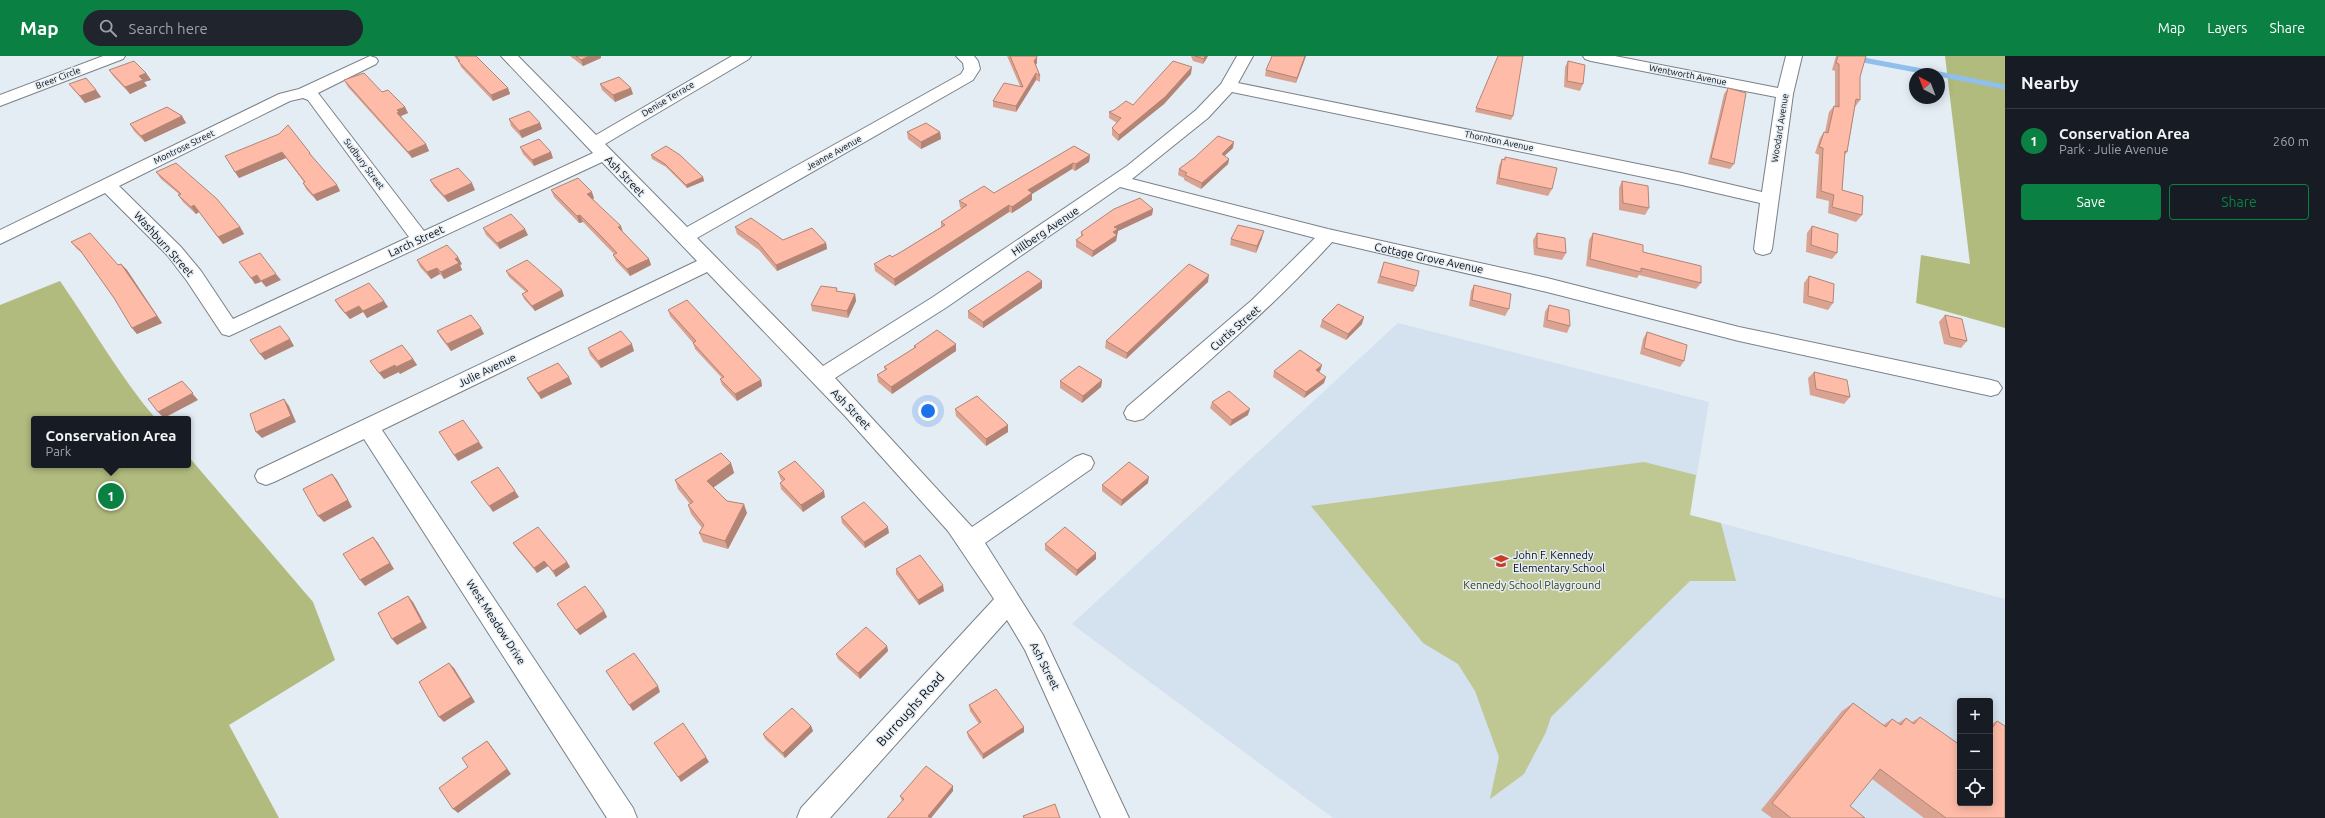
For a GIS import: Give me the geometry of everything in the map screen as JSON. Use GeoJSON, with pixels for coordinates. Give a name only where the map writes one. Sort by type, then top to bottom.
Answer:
{"type":"FeatureCollection","features":[{"type":"Feature","properties":{"kind":"street","name":"Breer Circle"},"geometry":{"type":"LineString","coordinates":[[0,101],[117,56]]}},
{"type":"Feature","properties":{"kind":"street","name":"Ash Street"},"geometry":{"type":"LineString","coordinates":[[509,56],[909,471],[969,540],[1009,600],[1054,684],[1115,818]]}},
{"type":"Feature","properties":{"kind":"street","name":"Denise Terrace"},"geometry":{"type":"LineString","coordinates":[[599,149],[743,56]]}},
{"type":"Feature","properties":{"kind":"street","name":"Hillberg Avenue"},"geometry":{"type":"LineString","coordinates":[[820,378],[909,322],[1119,181],[1188,126],[1228,86],[1245,56]]}},
{"type":"Feature","properties":{"kind":"street","name":"Wentworth Avenue"},"geometry":{"type":"LineString","coordinates":[[1591,56],[1785,94]]}},
{"type":"Feature","properties":{"kind":"street","name":"Woodard Avenue"},"geometry":{"type":"LineString","coordinates":[[1763,249],[1785,94],[1794,56]]}},
{"type":"Feature","properties":{"kind":"street","name":"Jeanne Avenue"},"geometry":{"type":"LineString","coordinates":[[684,237],[967,77],[972,73],[967,59]]}},
{"type":"Feature","properties":{"kind":"street","name":"Montrose Street"},"geometry":{"type":"LineString","coordinates":[[0,238],[285,97],[304,93],[370,61]]}},
{"type":"Feature","properties":{"kind":"street","name":"Thornton Avenue"},"geometry":{"type":"LineString","coordinates":[[1228,86],[1682,179],[1770,200]]}},
{"type":"Feature","properties":{"kind":"street","name":"Sudbury Street"},"geometry":{"type":"LineString","coordinates":[[304,93],[314,97],[420,239]]}},
{"type":"Feature","properties":{"kind":"street","name":"Larch Street"},"geometry":{"type":"LineString","coordinates":[[229,329],[420,239],[599,149]]}},
{"type":"Feature","properties":{"kind":"street","name":"Cottage Grove Avenue"},"geometry":{"type":"LineString","coordinates":[[1119,181],[1328,235],[1554,286],[1739,334],[1991,388]]}},
{"type":"Feature","properties":{"kind":"street","name":"Washburn Street"},"geometry":{"type":"LineString","coordinates":[[107,185],[174,251],[194,276],[229,329]]}},
{"type":"Feature","properties":{"kind":"street","name":"Curtis Street"},"geometry":{"type":"LineString","coordinates":[[1135,413],[1259,307],[1292,275],[1328,235]]}},
{"type":"Feature","properties":{"kind":"street","name":"Julie Avenue"},"geometry":{"type":"LineString","coordinates":[[266,476],[709,263]]}},
{"type":"Feature","properties":{"kind":"street","name":"West Meadow Drive"},"geometry":{"type":"LineString","coordinates":[[368,427],[623,818]]}},
{"type":"Feature","properties":{"kind":"street"},"geometry":{"type":"LineString","coordinates":[[969,540],[1083,463]]}},
{"type":"Feature","properties":{"kind":"street","name":"Burroughs Road"},"geometry":{"type":"LineString","coordinates":[[811,818],[1009,600]]}},
{"type":"Feature","properties":{"kind":"shaded area","name":"John F. Kennedy Elementary School"},"geometry":{"type":"Polygon","coordinates":[[[1398,323],[1709,402],[1690,515],[2005,599],[2005,818],[1333,818],[1072,624],[1398,323]]]}},
{"type":"Feature","properties":{"kind":"green space"},"geometry":{"type":"Polygon","coordinates":[[[1945,56],[2005,56],[2005,328],[1916,303],[1921,255],[1970,264],[1945,56]]]}},
{"type":"Feature","properties":{"kind":"green space"},"geometry":{"type":"Polygon","coordinates":[[[60,281],[118,369],[154,416],[31,416],[31,468],[191,468],[191,460],[313,602],[335,660],[229,725],[279,818],[0,818],[0,305],[60,281]]]}},
{"type":"Feature","properties":{"kind":"green space","name":"Kennedy School Playground"},"geometry":{"type":"Polygon","coordinates":[[[1644,462],[1696,475],[1690,515],[1721,523],[1736,581],[1690,581],[1551,717],[1546,732],[1524,774],[1490,799],[1499,757],[1475,691],[1458,664],[1423,643],[1311,506],[1644,462]]]}},
{"type":"Feature","properties":{"kind":"building"},"geometry":{"type":"Polygon","coordinates":[[[456,56],[476,56],[508,88],[491,95],[458,61],[460,61],[456,56]]]}},
{"type":"Feature","properties":{"kind":"building"},"geometry":{"type":"Polygon","coordinates":[[[576,56],[589,56],[581,60],[576,56]]]}},
{"type":"Feature","properties":{"kind":"building"},"geometry":{"type":"Polygon","coordinates":[[[1010,56],[1037,56],[1034,61],[1040,76],[1036,73],[1016,106],[993,101],[1004,83],[1023,87],[1010,56]]]}},
{"type":"Feature","properties":{"kind":"building"},"geometry":{"type":"Polygon","coordinates":[[[1195,56],[1205,56],[1204,59],[1195,56]]]}},
{"type":"Feature","properties":{"kind":"building"},"geometry":{"type":"Polygon","coordinates":[[[1272,56],[1305,56],[1297,78],[1266,70],[1272,56]]]}},
{"type":"Feature","properties":{"kind":"building"},"geometry":{"type":"Polygon","coordinates":[[[1498,56],[1523,56],[1513,116],[1476,108],[1498,56]]]}},
{"type":"Feature","properties":{"kind":"building"},"geometry":{"type":"Polygon","coordinates":[[[1838,56],[1866,56],[1860,77],[1860,100],[1856,99],[1847,152],[1845,151],[1842,190],[1863,196],[1862,215],[1832,207],[1834,195],[1821,191],[1823,148],[1819,147],[1824,132],[1828,133],[1834,106],[1839,107],[1839,64],[1836,63],[1838,56]]]}},
{"type":"Feature","properties":{"kind":"building"},"geometry":{"type":"Polygon","coordinates":[[[134,61],[146,73],[139,76],[143,80],[125,87],[109,70],[134,61]]]}},
{"type":"Feature","properties":{"kind":"building"},"geometry":{"type":"Polygon","coordinates":[[[1173,61],[1192,67],[1165,97],[1119,135],[1112,128],[1121,118],[1109,112],[1126,101],[1133,105],[1173,61]]]}},
{"type":"Feature","properties":{"kind":"building"},"geometry":{"type":"Polygon","coordinates":[[[1568,61],[1585,65],[1583,84],[1567,81],[1568,61]]]}},
{"type":"Feature","properties":{"kind":"building"},"geometry":{"type":"Polygon","coordinates":[[[364,73],[382,92],[388,90],[405,107],[397,110],[399,112],[397,113],[426,144],[408,152],[344,80],[364,73]]]}},
{"type":"Feature","properties":{"kind":"building"},"geometry":{"type":"Polygon","coordinates":[[[619,77],[631,88],[613,95],[600,84],[619,77]]]}},
{"type":"Feature","properties":{"kind":"building"},"geometry":{"type":"Polygon","coordinates":[[[86,78],[96,90],[80,96],[69,84],[86,78]]]}},
{"type":"Feature","properties":{"kind":"building"},"geometry":{"type":"Polygon","coordinates":[[[1728,88],[1746,93],[1734,164],[1711,158],[1728,88]]]}},
{"type":"Feature","properties":{"kind":"building"},"geometry":{"type":"Polygon","coordinates":[[[167,107],[182,116],[141,136],[130,124],[167,107]]]}},
{"type":"Feature","properties":{"kind":"building"},"geometry":{"type":"Polygon","coordinates":[[[529,111],[540,123],[519,131],[509,119],[529,111]]]}},
{"type":"Feature","properties":{"kind":"building"},"geometry":{"type":"Polygon","coordinates":[[[926,123],[940,132],[921,142],[907,132],[926,123]]]}},
{"type":"Feature","properties":{"kind":"building"},"geometry":{"type":"Polygon","coordinates":[[[288,125],[309,153],[337,185],[313,195],[282,152],[235,172],[225,156],[279,134],[288,125]]]}},
{"type":"Feature","properties":{"kind":"building"},"geometry":{"type":"Polygon","coordinates":[[[1218,136],[1234,142],[1222,154],[1229,159],[1202,183],[1185,175],[1187,173],[1179,169],[1194,158],[1218,136]]]}},
{"type":"Feature","properties":{"kind":"building"},"geometry":{"type":"Polygon","coordinates":[[[539,139],[551,152],[532,160],[520,147],[539,139]]]}},
{"type":"Feature","properties":{"kind":"building"},"geometry":{"type":"Polygon","coordinates":[[[666,146],[680,155],[703,177],[686,185],[665,164],[651,155],[666,146]]]}},
{"type":"Feature","properties":{"kind":"building"},"geometry":{"type":"Polygon","coordinates":[[[1074,146],[1090,155],[1076,164],[1073,163],[1028,190],[1032,193],[1012,207],[1009,205],[894,279],[874,264],[890,255],[892,257],[945,225],[941,222],[967,205],[959,201],[984,186],[994,193],[1074,146]]]}},
{"type":"Feature","properties":{"kind":"building"},"geometry":{"type":"Polygon","coordinates":[[[1505,157],[1557,168],[1552,189],[1499,178],[1502,159],[1505,160],[1505,157]]]}},
{"type":"Feature","properties":{"kind":"building"},"geometry":{"type":"Polygon","coordinates":[[[176,163],[217,199],[240,227],[218,237],[194,205],[191,207],[178,195],[181,194],[156,172],[176,163]]]}},
{"type":"Feature","properties":{"kind":"building"},"geometry":{"type":"Polygon","coordinates":[[[458,168],[472,183],[444,196],[430,180],[458,168]]]}},
{"type":"Feature","properties":{"kind":"building"},"geometry":{"type":"Polygon","coordinates":[[[578,178],[592,192],[587,194],[621,226],[618,227],[649,259],[627,269],[613,255],[617,253],[601,236],[580,215],[577,216],[551,190],[578,178]]]}},
{"type":"Feature","properties":{"kind":"building"},"geometry":{"type":"Polygon","coordinates":[[[1622,181],[1648,186],[1649,208],[1623,203],[1622,181]]]}},
{"type":"Feature","properties":{"kind":"building"},"geometry":{"type":"Polygon","coordinates":[[[1140,198],[1153,209],[1114,227],[1118,229],[1113,232],[1117,235],[1093,251],[1076,240],[1083,235],[1081,232],[1114,209],[1140,198]]]}},
{"type":"Feature","properties":{"kind":"building"},"geometry":{"type":"Polygon","coordinates":[[[511,214],[525,229],[497,243],[483,228],[511,214]]]}},
{"type":"Feature","properties":{"kind":"building"},"geometry":{"type":"Polygon","coordinates":[[[751,218],[783,240],[812,228],[826,243],[776,265],[758,243],[735,227],[751,218]]]}},
{"type":"Feature","properties":{"kind":"building"},"geometry":{"type":"Polygon","coordinates":[[[1238,225],[1264,231],[1257,246],[1231,239],[1238,225]]]}},
{"type":"Feature","properties":{"kind":"building"},"geometry":{"type":"Polygon","coordinates":[[[1812,226],[1838,234],[1837,253],[1811,245],[1812,226]]]}},
{"type":"Feature","properties":{"kind":"building"},"geometry":{"type":"Polygon","coordinates":[[[90,233],[118,265],[121,264],[157,316],[132,328],[114,298],[80,250],[71,242],[90,233]]]}},
{"type":"Feature","properties":{"kind":"building"},"geometry":{"type":"Polygon","coordinates":[[[1537,233],[1565,238],[1566,253],[1537,248],[1537,233]]]}},
{"type":"Feature","properties":{"kind":"building"},"geometry":{"type":"Polygon","coordinates":[[[1593,233],[1643,245],[1643,252],[1701,266],[1701,283],[1641,268],[1641,272],[1590,259],[1593,233]]]}},
{"type":"Feature","properties":{"kind":"building"},"geometry":{"type":"Polygon","coordinates":[[[447,245],[458,257],[455,259],[459,263],[441,272],[437,268],[427,272],[417,260],[447,245]]]}},
{"type":"Feature","properties":{"kind":"building"},"geometry":{"type":"Polygon","coordinates":[[[260,253],[276,274],[261,281],[257,275],[251,278],[239,262],[260,253]]]}},
{"type":"Feature","properties":{"kind":"building"},"geometry":{"type":"Polygon","coordinates":[[[527,260],[562,290],[532,306],[522,294],[528,291],[506,271],[527,260]]]}},
{"type":"Feature","properties":{"kind":"building"},"geometry":{"type":"Polygon","coordinates":[[[1384,262],[1419,271],[1416,286],[1380,276],[1384,262]]]}},
{"type":"Feature","properties":{"kind":"building"},"geometry":{"type":"Polygon","coordinates":[[[1189,264],[1209,275],[1127,353],[1106,341],[1189,264]]]}},
{"type":"Feature","properties":{"kind":"building"},"geometry":{"type":"Polygon","coordinates":[[[1028,271],[1042,281],[983,322],[968,311],[1028,271]]]}},
{"type":"Feature","properties":{"kind":"building"},"geometry":{"type":"Polygon","coordinates":[[[1809,276],[1834,284],[1833,303],[1808,296],[1809,276]]]}},
{"type":"Feature","properties":{"kind":"building"},"geometry":{"type":"Polygon","coordinates":[[[369,283],[384,301],[363,311],[359,306],[345,313],[335,300],[369,283]]]}},
{"type":"Feature","properties":{"kind":"building"},"geometry":{"type":"Polygon","coordinates":[[[1474,285],[1511,294],[1509,309],[1472,300],[1474,285]]]}},
{"type":"Feature","properties":{"kind":"building"},"geometry":{"type":"Polygon","coordinates":[[[821,286],[837,288],[836,291],[855,294],[847,311],[811,305],[821,286]]]}},
{"type":"Feature","properties":{"kind":"building"},"geometry":{"type":"Polygon","coordinates":[[[687,300],[761,380],[735,394],[720,379],[724,377],[693,343],[696,341],[668,310],[687,300]]]}},
{"type":"Feature","properties":{"kind":"building"},"geometry":{"type":"Polygon","coordinates":[[[1338,304],[1364,317],[1348,334],[1322,320],[1338,304]]]}},
{"type":"Feature","properties":{"kind":"building"},"geometry":{"type":"Polygon","coordinates":[[[1549,305],[1569,310],[1570,326],[1547,320],[1549,305]]]}},
{"type":"Feature","properties":{"kind":"building"},"geometry":{"type":"Polygon","coordinates":[[[471,315],[481,328],[447,344],[437,331],[471,315]]]}},
{"type":"Feature","properties":{"kind":"building"},"geometry":{"type":"Polygon","coordinates":[[[1945,315],[1962,319],[1967,341],[1950,337],[1945,315]]]}},
{"type":"Feature","properties":{"kind":"building"},"geometry":{"type":"Polygon","coordinates":[[[280,326],[290,339],[260,354],[250,340],[280,326]]]}},
{"type":"Feature","properties":{"kind":"building"},"geometry":{"type":"Polygon","coordinates":[[[937,330],[956,344],[891,387],[877,375],[887,369],[884,367],[916,347],[914,346],[937,330]]]}},
{"type":"Feature","properties":{"kind":"building"},"geometry":{"type":"Polygon","coordinates":[[[621,331],[632,344],[598,361],[588,348],[621,331]]]}},
{"type":"Feature","properties":{"kind":"building"},"geometry":{"type":"Polygon","coordinates":[[[1647,332],[1687,345],[1684,361],[1644,348],[1647,332]]]}},
{"type":"Feature","properties":{"kind":"building"},"geometry":{"type":"Polygon","coordinates":[[[402,345],[413,359],[396,367],[395,365],[379,373],[370,361],[402,345]]]}},
{"type":"Feature","properties":{"kind":"building"},"geometry":{"type":"Polygon","coordinates":[[[1300,350],[1322,365],[1316,370],[1326,377],[1306,392],[1274,371],[1300,350]]]}},
{"type":"Feature","properties":{"kind":"building"},"geometry":{"type":"Polygon","coordinates":[[[558,363],[569,377],[538,393],[527,378],[558,363]]]}},
{"type":"Feature","properties":{"kind":"building"},"geometry":{"type":"Polygon","coordinates":[[[1079,366],[1102,380],[1083,396],[1060,381],[1079,366]]]}},
{"type":"Feature","properties":{"kind":"building"},"geometry":{"type":"Polygon","coordinates":[[[1814,372],[1847,380],[1850,397],[1816,389],[1814,372]]]}},
{"type":"Feature","properties":{"kind":"building"},"geometry":{"type":"Polygon","coordinates":[[[182,381],[193,393],[158,412],[148,399],[182,381]]]}},
{"type":"Feature","properties":{"kind":"building"},"geometry":{"type":"Polygon","coordinates":[[[1229,391],[1250,409],[1232,420],[1212,402],[1229,391]]]}},
{"type":"Feature","properties":{"kind":"building"},"geometry":{"type":"Polygon","coordinates":[[[977,396],[1008,425],[986,439],[955,409],[977,396]]]}},
{"type":"Feature","properties":{"kind":"building"},"geometry":{"type":"Polygon","coordinates":[[[284,399],[291,416],[256,432],[250,414],[284,399]]]}},
{"type":"Feature","properties":{"kind":"building"},"geometry":{"type":"Polygon","coordinates":[[[463,420],[479,442],[454,455],[439,432],[463,420]]]}},
{"type":"Feature","properties":{"kind":"building"},"geometry":{"type":"Polygon","coordinates":[[[721,453],[731,463],[707,481],[727,501],[744,504],[725,541],[699,533],[704,525],[688,505],[693,502],[675,480],[721,453]]]}},
{"type":"Feature","properties":{"kind":"building"},"geometry":{"type":"Polygon","coordinates":[[[795,461],[824,491],[801,505],[780,483],[785,479],[778,472],[795,461]]]}},
{"type":"Feature","properties":{"kind":"building"},"geometry":{"type":"Polygon","coordinates":[[[1129,462],[1149,477],[1122,500],[1102,485],[1129,462]]]}},
{"type":"Feature","properties":{"kind":"building"},"geometry":{"type":"Polygon","coordinates":[[[498,467],[515,491],[489,506],[471,482],[498,467]]]}},
{"type":"Feature","properties":{"kind":"building"},"geometry":{"type":"Polygon","coordinates":[[[332,474],[348,500],[318,516],[303,489],[332,474]]]}},
{"type":"Feature","properties":{"kind":"building"},"geometry":{"type":"Polygon","coordinates":[[[864,502],[888,527],[864,542],[841,517],[864,502]]]}},
{"type":"Feature","properties":{"kind":"building"},"geometry":{"type":"Polygon","coordinates":[[[538,527],[567,562],[553,571],[544,561],[534,568],[513,543],[538,527]]]}},
{"type":"Feature","properties":{"kind":"building"},"geometry":{"type":"Polygon","coordinates":[[[1065,527],[1096,553],[1077,570],[1045,544],[1065,527]]]}},
{"type":"Feature","properties":{"kind":"building"},"geometry":{"type":"Polygon","coordinates":[[[373,537],[390,563],[360,580],[343,554],[373,537]]]}},
{"type":"Feature","properties":{"kind":"building"},"geometry":{"type":"Polygon","coordinates":[[[920,555],[943,585],[918,600],[896,569],[920,555]]]}},
{"type":"Feature","properties":{"kind":"building"},"geometry":{"type":"Polygon","coordinates":[[[585,586],[604,611],[576,630],[557,604],[585,586]]]}},
{"type":"Feature","properties":{"kind":"building"},"geometry":{"type":"Polygon","coordinates":[[[408,596],[422,622],[392,639],[378,613],[408,596]]]}},
{"type":"Feature","properties":{"kind":"building"},"geometry":{"type":"Polygon","coordinates":[[[866,627],[887,646],[858,673],[836,654],[866,627]]]}},
{"type":"Feature","properties":{"kind":"building"},"geometry":{"type":"Polygon","coordinates":[[[634,653],[658,686],[629,705],[606,671],[634,653]]]}},
{"type":"Feature","properties":{"kind":"building"},"geometry":{"type":"Polygon","coordinates":[[[449,663],[471,697],[439,717],[419,682],[449,663]]]}},
{"type":"Feature","properties":{"kind":"building"},"geometry":{"type":"Polygon","coordinates":[[[996,689],[1024,727],[983,754],[967,732],[981,722],[969,705],[996,689]]]}},
{"type":"Feature","properties":{"kind":"building"},"geometry":{"type":"Polygon","coordinates":[[[1853,703],[1886,727],[1892,719],[1901,725],[1906,718],[1914,724],[1920,717],[1957,743],[1957,806],[1993,806],[1993,727],[1997,721],[2005,726],[2005,818],[1946,818],[1880,769],[1850,806],[1865,818],[1791,818],[1772,803],[1853,703]]]}},
{"type":"Feature","properties":{"kind":"building"},"geometry":{"type":"Polygon","coordinates":[[[792,708],[811,726],[783,753],[763,734],[792,708]]]}},
{"type":"Feature","properties":{"kind":"building"},"geometry":{"type":"Polygon","coordinates":[[[683,723],[706,757],[678,777],[654,743],[683,723]]]}},
{"type":"Feature","properties":{"kind":"building"},"geometry":{"type":"Polygon","coordinates":[[[487,741],[507,769],[453,809],[439,788],[468,767],[462,758],[487,741]]]}},
{"type":"Feature","properties":{"kind":"building"},"geometry":{"type":"Polygon","coordinates":[[[926,766],[953,786],[928,816],[930,818],[887,818],[904,799],[900,796],[926,766]]]}},
{"type":"Feature","properties":{"kind":"building"},"geometry":{"type":"Polygon","coordinates":[[[1055,804],[1060,818],[1024,818],[1023,816],[1055,804]]]}},
{"type":"Feature","properties":{"kind":"waterway"},"geometry":{"type":"LineString","coordinates":[[1858,59],[1909,69]]}},
{"type":"Feature","properties":{"kind":"waterway"},"geometry":{"type":"LineString","coordinates":[[1945,75],[2005,87]]}},
{"type":"Feature","properties":{"kind":"place","name":"Conservation Area"},"geometry":{"type":"Point","coordinates":[111,496]}},
{"type":"Feature","properties":{"kind":"place","name":"John F. Kennedy Elementary School"},"geometry":{"type":"Point","coordinates":[1501,561]}}]}
